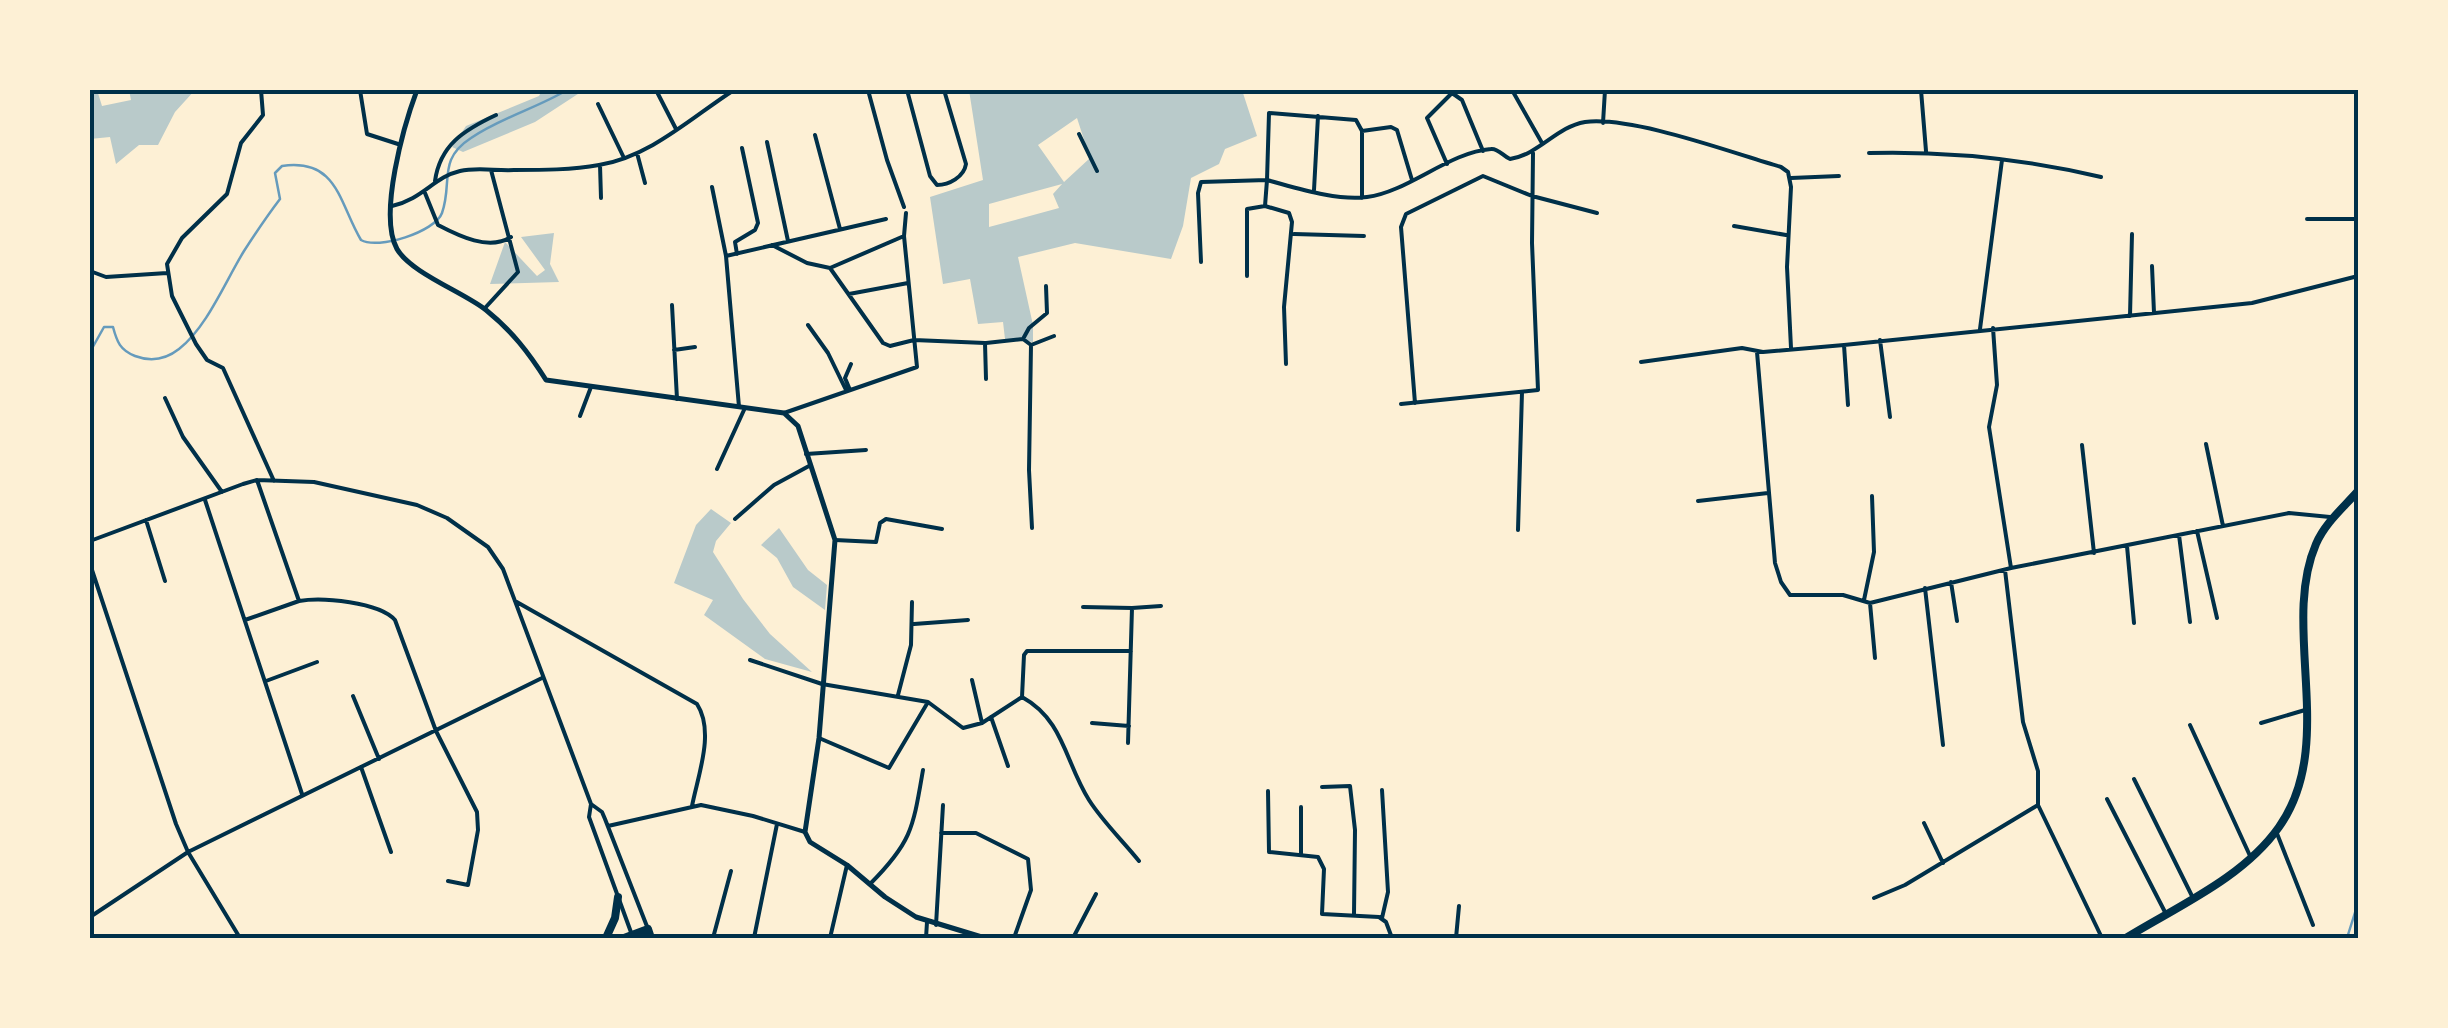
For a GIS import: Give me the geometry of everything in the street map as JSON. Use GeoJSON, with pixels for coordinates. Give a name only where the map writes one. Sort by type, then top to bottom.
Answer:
{"type":"FeatureCollection","features":[{"type":"Feature","properties":{"kind":"highway"},"geometry":{"type":"LineString","coordinates":[[2128,938],[2252,858],[2288,812],[2301,780],[2306,710],[2306,585],[2316,542],[2332,517],[2358,491]]}},
{"type":"Feature","properties":{"kind":"highway"},"geometry":{"type":"LineString","coordinates":[[606,938],[615,918],[618,897]]}},
{"type":"Feature","properties":{"kind":"highway"},"geometry":{"type":"LineString","coordinates":[[630,937],[649,933]]}},
{"type":"Feature","properties":{"kind":"street"},"geometry":{"type":"LineString","coordinates":[[261,90],[263,115],[241,143],[228,194],[182,238],[170,257],[167,273],[172,296],[196,344],[207,360],[222,368],[274,481]]}},
{"type":"Feature","properties":{"kind":"street"},"geometry":{"type":"LineString","coordinates":[[360,90],[368,134],[398,144]]}},
{"type":"Feature","properties":{"kind":"street"},"geometry":{"type":"LineString","coordinates":[[417,90],[398,144],[390,220],[394,242],[406,259],[485,309],[529,350],[546,380],[784,413],[917,367],[905,210],[868,90]]}},
{"type":"Feature","properties":{"kind":"street"},"geometry":{"type":"LineString","coordinates":[[656,90],[676,129]]}},
{"type":"Feature","properties":{"kind":"street"},"geometry":{"type":"LineString","coordinates":[[392,206],[410,202],[444,176],[464,170],[600,165],[624,158],[676,129],[723,93],[734,90]]}},
{"type":"Feature","properties":{"kind":"street"},"geometry":{"type":"LineString","coordinates":[[907,90],[924,162],[937,185],[944,185],[959,176],[966,164],[944,90]]}},
{"type":"Feature","properties":{"kind":"street"},"geometry":{"type":"LineString","coordinates":[[1512,90],[1542,144]]}},
{"type":"Feature","properties":{"kind":"street"},"geometry":{"type":"LineString","coordinates":[[1603,122],[1605,90]]}},
{"type":"Feature","properties":{"kind":"street"},"geometry":{"type":"LineString","coordinates":[[1921,90],[1926,151]]}},
{"type":"Feature","properties":{"kind":"street"},"geometry":{"type":"LineString","coordinates":[[1446,164],[1427,118],[1452,93],[1462,100],[1483,152]]}},
{"type":"Feature","properties":{"kind":"street"},"geometry":{"type":"LineString","coordinates":[[598,104],[624,158]]}},
{"type":"Feature","properties":{"kind":"street"},"geometry":{"type":"LineString","coordinates":[[1265,206],[1269,113],[1356,120],[1362,131],[1362,198]]}},
{"type":"Feature","properties":{"kind":"street"},"geometry":{"type":"LineString","coordinates":[[435,184],[438,165],[453,141],[496,116]]}},
{"type":"Feature","properties":{"kind":"street"},"geometry":{"type":"LineString","coordinates":[[1314,190],[1318,116]]}},
{"type":"Feature","properties":{"kind":"street"},"geometry":{"type":"LineString","coordinates":[[1201,262],[1201,182],[1267,180],[1362,198],[1381,194],[1483,152],[1497,149],[1510,158],[1533,152],[1578,124],[1603,122],[1646,129],[1780,167],[1791,178],[1838,176]]}},
{"type":"Feature","properties":{"kind":"street"},"geometry":{"type":"LineString","coordinates":[[1362,131],[1391,127],[1397,130],[1412,180]]}},
{"type":"Feature","properties":{"kind":"street"},"geometry":{"type":"LineString","coordinates":[[1079,134],[1097,170]]}},
{"type":"Feature","properties":{"kind":"street"},"geometry":{"type":"LineString","coordinates":[[815,135],[840,229]]}},
{"type":"Feature","properties":{"kind":"street"},"geometry":{"type":"LineString","coordinates":[[767,142],[788,240]]}},
{"type":"Feature","properties":{"kind":"street"},"geometry":{"type":"LineString","coordinates":[[737,254],[736,242],[755,230],[758,223],[742,148]]}},
{"type":"Feature","properties":{"kind":"street"},"geometry":{"type":"LineString","coordinates":[[1869,153],[1926,151],[2100,177]]}},
{"type":"Feature","properties":{"kind":"street"},"geometry":{"type":"LineString","coordinates":[[1402,404],[1535,391],[1539,384],[1533,152]]}},
{"type":"Feature","properties":{"kind":"street"},"geometry":{"type":"LineString","coordinates":[[638,153],[645,183]]}},
{"type":"Feature","properties":{"kind":"street"},"geometry":{"type":"LineString","coordinates":[[1980,330],[2002,160]]}},
{"type":"Feature","properties":{"kind":"street"},"geometry":{"type":"LineString","coordinates":[[600,165],[601,198]]}},
{"type":"Feature","properties":{"kind":"street"},"geometry":{"type":"LineString","coordinates":[[485,309],[517,276],[511,237],[492,170]]}},
{"type":"Feature","properties":{"kind":"street"},"geometry":{"type":"LineString","coordinates":[[1415,403],[1405,312],[1400,227],[1403,217],[1479,176],[1597,214]]}},
{"type":"Feature","properties":{"kind":"street"},"geometry":{"type":"LineString","coordinates":[[1791,178],[1786,235],[1791,348]]}},
{"type":"Feature","properties":{"kind":"street"},"geometry":{"type":"LineString","coordinates":[[712,187],[726,256],[742,408],[717,469]]}},
{"type":"Feature","properties":{"kind":"street"},"geometry":{"type":"LineString","coordinates":[[424,192],[438,226],[475,240],[500,243],[511,237]]}},
{"type":"Feature","properties":{"kind":"street"},"geometry":{"type":"LineString","coordinates":[[1246,276],[1247,209],[1265,206],[1289,212],[1292,234],[1284,307],[1286,364]]}},
{"type":"Feature","properties":{"kind":"street"},"geometry":{"type":"LineString","coordinates":[[726,256],[886,219]]}},
{"type":"Feature","properties":{"kind":"street"},"geometry":{"type":"LineString","coordinates":[[2308,219],[2358,219]]}},
{"type":"Feature","properties":{"kind":"street"},"geometry":{"type":"LineString","coordinates":[[1734,226],[1786,235]]}},
{"type":"Feature","properties":{"kind":"street"},"geometry":{"type":"LineString","coordinates":[[1292,234],[1364,236]]}},
{"type":"Feature","properties":{"kind":"street"},"geometry":{"type":"LineString","coordinates":[[2130,316],[2132,234]]}},
{"type":"Feature","properties":{"kind":"street"},"geometry":{"type":"LineString","coordinates":[[772,245],[806,263],[830,268],[904,236]]}},
{"type":"Feature","properties":{"kind":"street"},"geometry":{"type":"LineString","coordinates":[[2152,266],[2154,313]]}},
{"type":"Feature","properties":{"kind":"street"},"geometry":{"type":"LineString","coordinates":[[830,268],[885,345],[914,340],[985,343],[1023,338],[1032,345]]}},
{"type":"Feature","properties":{"kind":"street"},"geometry":{"type":"LineString","coordinates":[[90,271],[106,277],[167,273]]}},
{"type":"Feature","properties":{"kind":"street"},"geometry":{"type":"LineString","coordinates":[[1641,362],[1742,348],[1757,352],[2130,316],[2278,298],[2358,276]]}},
{"type":"Feature","properties":{"kind":"street"},"geometry":{"type":"LineString","coordinates":[[848,294],[908,283]]}},
{"type":"Feature","properties":{"kind":"street"},"geometry":{"type":"LineString","coordinates":[[1023,338],[1047,313],[1046,286]]}},
{"type":"Feature","properties":{"kind":"street"},"geometry":{"type":"LineString","coordinates":[[672,305],[677,400]]}},
{"type":"Feature","properties":{"kind":"street"},"geometry":{"type":"LineString","coordinates":[[808,325],[848,390]]}},
{"type":"Feature","properties":{"kind":"street"},"geometry":{"type":"LineString","coordinates":[[1993,328],[1997,385],[1988,427],[2008,569],[2023,722],[2038,771],[2038,805],[2102,938]]}},
{"type":"Feature","properties":{"kind":"street"},"geometry":{"type":"LineString","coordinates":[[1032,345],[1054,336]]}},
{"type":"Feature","properties":{"kind":"street"},"geometry":{"type":"LineString","coordinates":[[1880,340],[1890,417]]}},
{"type":"Feature","properties":{"kind":"street"},"geometry":{"type":"LineString","coordinates":[[985,343],[986,379]]}},
{"type":"Feature","properties":{"kind":"street"},"geometry":{"type":"LineString","coordinates":[[1844,344],[1848,405]]}},
{"type":"Feature","properties":{"kind":"street"},"geometry":{"type":"LineString","coordinates":[[1032,345],[1032,528]]}},
{"type":"Feature","properties":{"kind":"street"},"geometry":{"type":"LineString","coordinates":[[674,350],[695,347]]}},
{"type":"Feature","properties":{"kind":"street"},"geometry":{"type":"LineString","coordinates":[[1757,352],[1775,563],[1785,591],[1796,596],[1843,595],[1870,603],[2008,569],[2289,513],[2332,517]]}},
{"type":"Feature","properties":{"kind":"street"},"geometry":{"type":"LineString","coordinates":[[848,390],[845,378],[851,364]]}},
{"type":"Feature","properties":{"kind":"street"},"geometry":{"type":"LineString","coordinates":[[580,416],[591,387]]}},
{"type":"Feature","properties":{"kind":"street"},"geometry":{"type":"LineString","coordinates":[[1518,530],[1522,392]]}},
{"type":"Feature","properties":{"kind":"street"},"geometry":{"type":"LineString","coordinates":[[165,398],[183,437],[222,492]]}},
{"type":"Feature","properties":{"kind":"street"},"geometry":{"type":"LineString","coordinates":[[784,413],[798,426],[835,540],[819,738],[804,832],[810,842],[927,922],[985,938]]}},
{"type":"Feature","properties":{"kind":"street"},"geometry":{"type":"LineString","coordinates":[[2082,444],[2094,553]]}},
{"type":"Feature","properties":{"kind":"street"},"geometry":{"type":"LineString","coordinates":[[2206,444],[2222,526]]}},
{"type":"Feature","properties":{"kind":"street"},"geometry":{"type":"LineString","coordinates":[[806,454],[866,450]]}},
{"type":"Feature","properties":{"kind":"street"},"geometry":{"type":"LineString","coordinates":[[735,519],[774,484],[809,466]]}},
{"type":"Feature","properties":{"kind":"street"},"geometry":{"type":"LineString","coordinates":[[256,480],[299,601]]}},
{"type":"Feature","properties":{"kind":"street"},"geometry":{"type":"LineString","coordinates":[[90,541],[256,480],[314,482],[427,508],[488,548],[503,568],[591,804],[589,817],[630,937]]}},
{"type":"Feature","properties":{"kind":"street"},"geometry":{"type":"LineString","coordinates":[[1698,501],[1768,493]]}},
{"type":"Feature","properties":{"kind":"street"},"geometry":{"type":"LineString","coordinates":[[1864,600],[1874,552],[1872,496]]}},
{"type":"Feature","properties":{"kind":"street"},"geometry":{"type":"LineString","coordinates":[[205,500],[302,794]]}},
{"type":"Feature","properties":{"kind":"street"},"geometry":{"type":"LineString","coordinates":[[835,540],[876,542],[880,523],[885,519],[942,529]]}},
{"type":"Feature","properties":{"kind":"street"},"geometry":{"type":"LineString","coordinates":[[146,520],[165,581]]}},
{"type":"Feature","properties":{"kind":"street"},"geometry":{"type":"LineString","coordinates":[[2197,532],[2216,618]]}},
{"type":"Feature","properties":{"kind":"street"},"geometry":{"type":"LineString","coordinates":[[2179,536],[2190,622]]}},
{"type":"Feature","properties":{"kind":"street"},"geometry":{"type":"LineString","coordinates":[[2127,546],[2134,623]]}},
{"type":"Feature","properties":{"kind":"street"},"geometry":{"type":"LineString","coordinates":[[90,564],[176,824],[188,852],[240,938]]}},
{"type":"Feature","properties":{"kind":"street"},"geometry":{"type":"LineString","coordinates":[[1951,582],[1957,621]]}},
{"type":"Feature","properties":{"kind":"street"},"geometry":{"type":"LineString","coordinates":[[1925,588],[1943,745]]}},
{"type":"Feature","properties":{"kind":"street"},"geometry":{"type":"LineString","coordinates":[[244,620],[299,601],[331,600],[382,610],[393,616],[436,731],[478,816],[468,885],[448,881]]}},
{"type":"Feature","properties":{"kind":"street"},"geometry":{"type":"LineString","coordinates":[[516,601],[697,704],[706,731],[692,806]]}},
{"type":"Feature","properties":{"kind":"street"},"geometry":{"type":"LineString","coordinates":[[898,695],[914,624],[912,602]]}},
{"type":"Feature","properties":{"kind":"street"},"geometry":{"type":"LineString","coordinates":[[1870,603],[1875,658]]}},
{"type":"Feature","properties":{"kind":"street"},"geometry":{"type":"LineString","coordinates":[[1084,608],[1161,606]]}},
{"type":"Feature","properties":{"kind":"street"},"geometry":{"type":"LineString","coordinates":[[1128,743],[1132,608]]}},
{"type":"Feature","properties":{"kind":"street"},"geometry":{"type":"LineString","coordinates":[[914,624],[968,620]]}},
{"type":"Feature","properties":{"kind":"street"},"geometry":{"type":"LineString","coordinates":[[1022,696],[1027,651],[1132,651]]}},
{"type":"Feature","properties":{"kind":"street"},"geometry":{"type":"LineString","coordinates":[[750,660],[822,684],[928,702],[963,728],[982,722],[1022,696]]}},
{"type":"Feature","properties":{"kind":"street"},"geometry":{"type":"LineString","coordinates":[[265,682],[317,662]]}},
{"type":"Feature","properties":{"kind":"street"},"geometry":{"type":"LineString","coordinates":[[90,918],[188,852],[542,678]]}},
{"type":"Feature","properties":{"kind":"street"},"geometry":{"type":"LineString","coordinates":[[972,680],[982,722]]}},
{"type":"Feature","properties":{"kind":"street"},"geometry":{"type":"LineString","coordinates":[[353,696],[379,759]]}},
{"type":"Feature","properties":{"kind":"street"},"geometry":{"type":"LineString","coordinates":[[1022,696],[1039,706],[1053,722],[1088,798],[1140,861]]}},
{"type":"Feature","properties":{"kind":"street"},"geometry":{"type":"LineString","coordinates":[[819,738],[889,768],[928,702]]}},
{"type":"Feature","properties":{"kind":"street"},"geometry":{"type":"LineString","coordinates":[[2261,723],[2306,710]]}},
{"type":"Feature","properties":{"kind":"street"},"geometry":{"type":"LineString","coordinates":[[991,717],[1008,766]]}},
{"type":"Feature","properties":{"kind":"street"},"geometry":{"type":"LineString","coordinates":[[1092,723],[1129,726]]}},
{"type":"Feature","properties":{"kind":"street"},"geometry":{"type":"LineString","coordinates":[[2190,725],[2252,858]]}},
{"type":"Feature","properties":{"kind":"street"},"geometry":{"type":"LineString","coordinates":[[361,767],[391,852]]}},
{"type":"Feature","properties":{"kind":"street"},"geometry":{"type":"LineString","coordinates":[[870,884],[902,849],[915,818],[924,770]]}},
{"type":"Feature","properties":{"kind":"street"},"geometry":{"type":"LineString","coordinates":[[2134,780],[2194,898]]}},
{"type":"Feature","properties":{"kind":"street"},"geometry":{"type":"LineString","coordinates":[[1322,787],[1350,786],[1355,830],[1354,914]]}},
{"type":"Feature","properties":{"kind":"street"},"geometry":{"type":"LineString","coordinates":[[1382,790],[1388,892],[1382,918],[1392,938]]}},
{"type":"Feature","properties":{"kind":"street"},"geometry":{"type":"LineString","coordinates":[[1268,791],[1269,852],[1318,857],[1324,863],[1322,914],[1382,918]]}},
{"type":"Feature","properties":{"kind":"street"},"geometry":{"type":"LineString","coordinates":[[2107,799],[2166,914]]}},
{"type":"Feature","properties":{"kind":"street"},"geometry":{"type":"LineString","coordinates":[[591,804],[602,812],[649,933]]}},
{"type":"Feature","properties":{"kind":"street"},"geometry":{"type":"LineString","coordinates":[[608,826],[692,806],[718,804],[804,832]]}},
{"type":"Feature","properties":{"kind":"street"},"geometry":{"type":"LineString","coordinates":[[936,925],[944,805]]}},
{"type":"Feature","properties":{"kind":"street"},"geometry":{"type":"LineString","coordinates":[[1874,898],[1904,886],[2038,805]]}},
{"type":"Feature","properties":{"kind":"street"},"geometry":{"type":"LineString","coordinates":[[1301,807],[1302,854]]}},
{"type":"Feature","properties":{"kind":"street"},"geometry":{"type":"LineString","coordinates":[[1924,823],[1942,862]]}},
{"type":"Feature","properties":{"kind":"street"},"geometry":{"type":"LineString","coordinates":[[754,938],[777,824]]}},
{"type":"Feature","properties":{"kind":"street"},"geometry":{"type":"LineString","coordinates":[[2276,832],[2313,925]]}},
{"type":"Feature","properties":{"kind":"street"},"geometry":{"type":"LineString","coordinates":[[942,833],[976,833],[1028,859],[1031,890],[1014,938]]}},
{"type":"Feature","properties":{"kind":"street"},"geometry":{"type":"LineString","coordinates":[[608,866],[622,862]]}},
{"type":"Feature","properties":{"kind":"street"},"geometry":{"type":"LineString","coordinates":[[830,938],[847,865]]}},
{"type":"Feature","properties":{"kind":"street"},"geometry":{"type":"LineString","coordinates":[[714,938],[732,871]]}},
{"type":"Feature","properties":{"kind":"street"},"geometry":{"type":"LineString","coordinates":[[1073,938],[1096,894]]}},
{"type":"Feature","properties":{"kind":"street"},"geometry":{"type":"LineString","coordinates":[[1456,938],[1459,906]]}},
{"type":"Feature","properties":{"kind":"street"},"geometry":{"type":"LineString","coordinates":[[926,938],[927,922]]}},
{"type":"Feature","properties":{"kind":"shaded area"},"geometry":{"type":"Polygon","coordinates":[[[90,90],[97,90],[102,106],[131,100],[129,90],[195,90],[175,112],[158,145],[139,145],[116,164],[110,137],[90,139],[90,90]]]}},
{"type":"Feature","properties":{"kind":"shaded area"},"geometry":{"type":"Polygon","coordinates":[[[542,90],[584,90],[535,122],[463,152],[452,147],[466,126],[539,96],[542,90]]]}},
{"type":"Feature","properties":{"kind":"shaded area"},"geometry":{"type":"Polygon","coordinates":[[[969,90],[1242,90],[1257,136],[1225,149],[1219,164],[1191,178],[1183,226],[1171,259],[1075,243],[1018,257],[1033,342],[1005,339],[1003,322],[978,324],[970,279],[943,284],[930,197],[983,180],[969,90]],[[1077,118],[1038,145],[1064,182],[1090,158],[1077,118]],[[1062,184],[989,204],[989,227],[1059,208],[1053,194],[1062,184]]]}},
{"type":"Feature","properties":{"kind":"shaded area"},"geometry":{"type":"Polygon","coordinates":[[[554,233],[550,264],[559,282],[490,284],[505,242],[537,276],[545,270],[521,237],[554,233]]]}},
{"type":"Feature","properties":{"kind":"shaded area"},"geometry":{"type":"Polygon","coordinates":[[[711,509],[731,523],[716,541],[713,552],[770,634],[812,672],[765,659],[704,615],[713,600],[674,583],[696,525],[711,509]]]}},
{"type":"Feature","properties":{"kind":"shaded area"},"geometry":{"type":"Polygon","coordinates":[[[779,528],[808,570],[827,585],[825,610],[793,587],[777,558],[761,545],[779,528]]]}},
{"type":"Feature","properties":{"kind":"waterway"},"geometry":{"type":"LineString","coordinates":[[90,352],[104,327],[113,327],[126,351],[147,359],[168,356],[189,340],[280,199],[275,173],[282,166],[301,165],[326,176],[361,240],[392,241],[418,233],[437,220],[445,202],[450,163],[460,146],[567,90]]}},
{"type":"Feature","properties":{"kind":"waterway"},"geometry":{"type":"LineString","coordinates":[[2347,938],[2358,903]]}}]}
